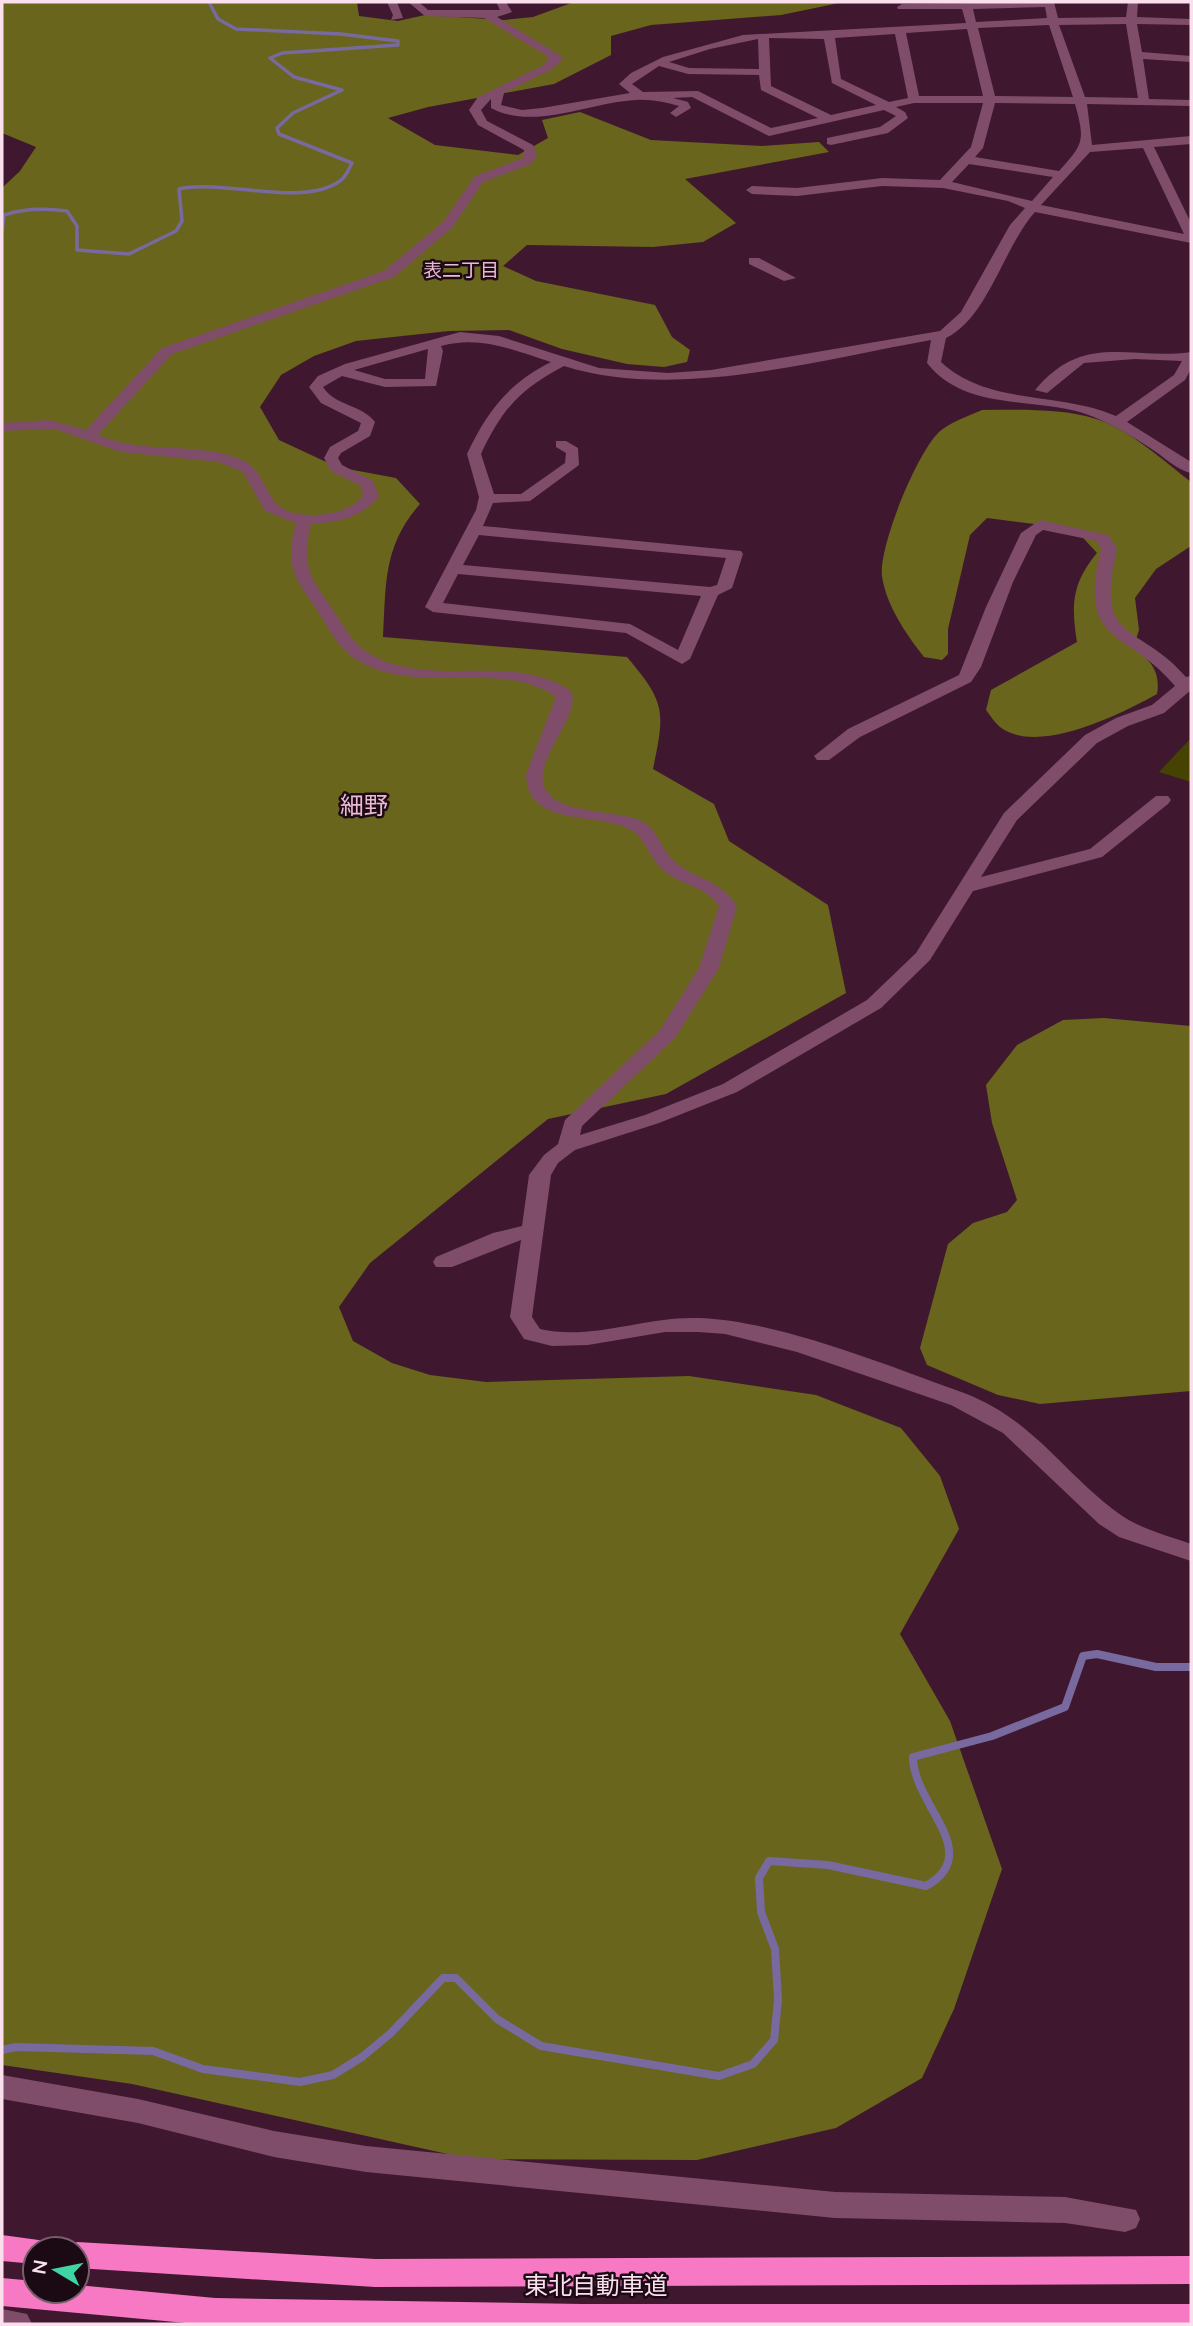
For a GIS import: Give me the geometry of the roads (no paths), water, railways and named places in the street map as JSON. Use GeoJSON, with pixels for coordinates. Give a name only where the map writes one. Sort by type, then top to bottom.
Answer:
{"type":"FeatureCollection","features":[{"type":"Feature","properties":{"kind":"highway"},"geometry":{"type":"LineString","coordinates":[[2,2248],[21,2250]]}},
{"type":"Feature","properties":{"kind":"highway","name":"東北自動車道"},"geometry":{"type":"LineString","coordinates":[[91,2256],[375,2273],[1191,2270]]}},
{"type":"Feature","properties":{"kind":"highway","name":"東北自動車道"},"geometry":{"type":"LineString","coordinates":[[2,2292],[228,2312],[582,2318],[1191,2318]]}},
{"type":"Feature","properties":{"kind":"street"},"geometry":{"type":"LineString","coordinates":[[392,2],[399,16],[395,18]]}},
{"type":"Feature","properties":{"kind":"street"},"geometry":{"type":"LineString","coordinates":[[413,2],[425,13],[486,15],[508,12],[501,2]]}},
{"type":"Feature","properties":{"kind":"street"},"geometry":{"type":"LineString","coordinates":[[1133,2],[1131,19],[1144,101]]}},
{"type":"Feature","properties":{"kind":"street"},"geometry":{"type":"LineString","coordinates":[[2,427],[53,424],[90,435],[117,447],[192,454],[236,463],[257,477],[266,507],[305,519],[359,509],[366,505],[371,496],[368,484],[333,463],[335,450],[365,433],[368,426],[362,414],[324,400],[317,391],[318,384],[341,371],[433,342],[460,336],[485,337],[561,362],[607,373],[692,376],[939,336],[960,323],[968,314],[1016,225],[1086,149],[1087,121],[1078,100],[1049,3],[902,7]]}},
{"type":"Feature","properties":{"kind":"street"},"geometry":{"type":"LineString","coordinates":[[943,184],[968,160],[982,134],[990,99],[962,4]]}},
{"type":"Feature","properties":{"kind":"street"},"geometry":{"type":"LineString","coordinates":[[90,435],[167,351],[389,274],[449,225],[479,179],[527,160],[531,155],[529,148],[482,123],[476,115],[476,104],[499,89],[548,67],[555,61],[555,56],[486,15]]}},
{"type":"Feature","properties":{"kind":"street"},"geometry":{"type":"LineString","coordinates":[[878,18],[897,29],[914,100]]}},
{"type":"Feature","properties":{"kind":"street"},"geometry":{"type":"LineString","coordinates":[[723,31],[759,36],[829,35],[1054,19],[1191,22]]}},
{"type":"Feature","properties":{"kind":"street"},"geometry":{"type":"LineString","coordinates":[[829,35],[836,81],[901,114],[902,118],[884,130],[831,141]]}},
{"type":"Feature","properties":{"kind":"street"},"geometry":{"type":"LineString","coordinates":[[676,113],[686,106],[673,100],[640,96],[625,84],[632,75],[685,53],[759,36]]}},
{"type":"Feature","properties":{"kind":"street"},"geometry":{"type":"LineString","coordinates":[[759,36],[765,88],[830,119]]}},
{"type":"Feature","properties":{"kind":"street"},"geometry":{"type":"LineString","coordinates":[[1138,55],[1191,58]]}},
{"type":"Feature","properties":{"kind":"street"},"geometry":{"type":"LineString","coordinates":[[660,63],[688,71],[764,72]]}},
{"type":"Feature","properties":{"kind":"street"},"geometry":{"type":"LineString","coordinates":[[499,89],[495,106],[503,112],[512,113],[640,96],[694,93],[769,132],[914,100],[1191,103]]}},
{"type":"Feature","properties":{"kind":"street"},"geometry":{"type":"LineString","coordinates":[[1141,126],[1191,238]]}},
{"type":"Feature","properties":{"kind":"street"},"geometry":{"type":"LineString","coordinates":[[1086,149],[1191,140]]}},
{"type":"Feature","properties":{"kind":"street"},"geometry":{"type":"LineString","coordinates":[[968,160],[1062,175]]}},
{"type":"Feature","properties":{"kind":"street"},"geometry":{"type":"LineString","coordinates":[[919,183],[926,174],[953,174]]}},
{"type":"Feature","properties":{"kind":"street"},"geometry":{"type":"LineString","coordinates":[[752,190],[797,192],[873,183],[943,184],[1011,198],[1031,206],[1191,238]]}},
{"type":"Feature","properties":{"kind":"street"},"geometry":{"type":"LineString","coordinates":[[754,261],[789,278]]}},
{"type":"Feature","properties":{"kind":"street"},"geometry":{"type":"LineString","coordinates":[[939,336],[934,363],[952,378],[1003,398],[1085,410],[1117,422],[1191,469]]}},
{"type":"Feature","properties":{"kind":"street"},"geometry":{"type":"LineString","coordinates":[[341,371],[385,383],[431,383],[436,351],[433,342]]}},
{"type":"Feature","properties":{"kind":"street"},"geometry":{"type":"LineString","coordinates":[[1042,390],[1080,359],[1135,355],[1191,357],[1188,368],[1173,384],[1117,422]]}},
{"type":"Feature","properties":{"kind":"street"},"geometry":{"type":"LineString","coordinates":[[561,362],[515,387],[506,396],[483,433],[474,454],[487,499],[474,530],[433,607],[630,629],[682,659],[711,592]]}},
{"type":"Feature","properties":{"kind":"street"},"geometry":{"type":"LineString","coordinates":[[487,499],[525,498],[572,465],[573,451],[561,444]]}},
{"type":"Feature","properties":{"kind":"street"},"geometry":{"type":"LineString","coordinates":[[305,519],[297,556],[299,574],[356,653],[372,662],[412,674],[536,678],[560,688],[565,695],[564,711],[534,770],[535,787],[544,799],[557,808],[635,825],[648,834],[667,863],[722,894],[728,906],[709,968],[690,1001],[668,1034],[572,1124],[568,1146]]}},
{"type":"Feature","properties":{"kind":"street"},"geometry":{"type":"LineString","coordinates":[[823,756],[854,733],[959,684],[968,677],[975,666],[984,632],[1029,533],[1040,525],[1103,538],[1110,549],[1099,596],[1114,628],[1129,642],[1163,661],[1188,684],[1158,709],[1122,722],[1091,739],[1010,817],[923,956],[874,1004],[730,1088],[652,1119],[568,1146],[551,1158],[540,1175],[521,1317],[532,1334],[541,1338],[564,1339],[665,1325],[725,1327],[803,1346],[959,1400],[1011,1427],[1108,1518],[1128,1531],[1191,1553]]}},
{"type":"Feature","properties":{"kind":"street"},"geometry":{"type":"LineString","coordinates":[[452,569],[711,592],[724,588],[735,554],[474,530]]}},
{"type":"Feature","properties":{"kind":"street"},"geometry":{"type":"LineString","coordinates":[[967,887],[1096,853],[1163,800]]}},
{"type":"Feature","properties":{"kind":"street"},"geometry":{"type":"LineString","coordinates":[[444,1262],[501,1238],[531,1230]]}},
{"type":"Feature","properties":{"kind":"street"},"geometry":{"type":"LineString","coordinates":[[2,2087],[138,2111],[274,2144],[366,2159],[835,2205],[1065,2210],[1125,2218]]}},
{"type":"Feature","properties":{"kind":"street"},"geometry":{"type":"LineString","coordinates":[[2,2323],[16,2324]]}},
{"type":"Feature","properties":{"kind":"waterway"},"geometry":{"type":"LineString","coordinates":[[2,232],[4,215],[35,209],[67,211],[77,226],[77,250],[129,254],[176,231],[182,221],[179,189],[219,187],[285,193],[305,192],[324,189],[344,177],[352,163],[279,134],[277,128],[293,113],[342,90],[294,77],[270,58],[282,53],[398,45],[398,41],[341,34],[236,29],[218,19],[209,2]]}},
{"type":"Feature","properties":{"kind":"waterway"},"geometry":{"type":"LineString","coordinates":[[2,2050],[16,2047],[153,2051],[203,2069],[300,2082],[333,2075],[362,2057],[391,2033],[443,1978],[456,1978],[497,2019],[541,2046],[719,2076],[753,2064],[774,2040],[778,2000],[775,1949],[761,1912],[759,1878],[769,1861],[828,1865],[926,1886],[942,1873],[949,1859],[948,1843],[923,1793],[913,1757],[992,1736],[1065,1707],[1083,1656],[1097,1654],[1156,1667],[1191,1667]]}},
{"type":"Feature","properties":{"kind":"district","name":"表二丁目"},"geometry":{"type":"Point","coordinates":[461,270]}},
{"type":"Feature","properties":{"kind":"district","name":"細野"},"geometry":{"type":"Point","coordinates":[364,806]}}]}
